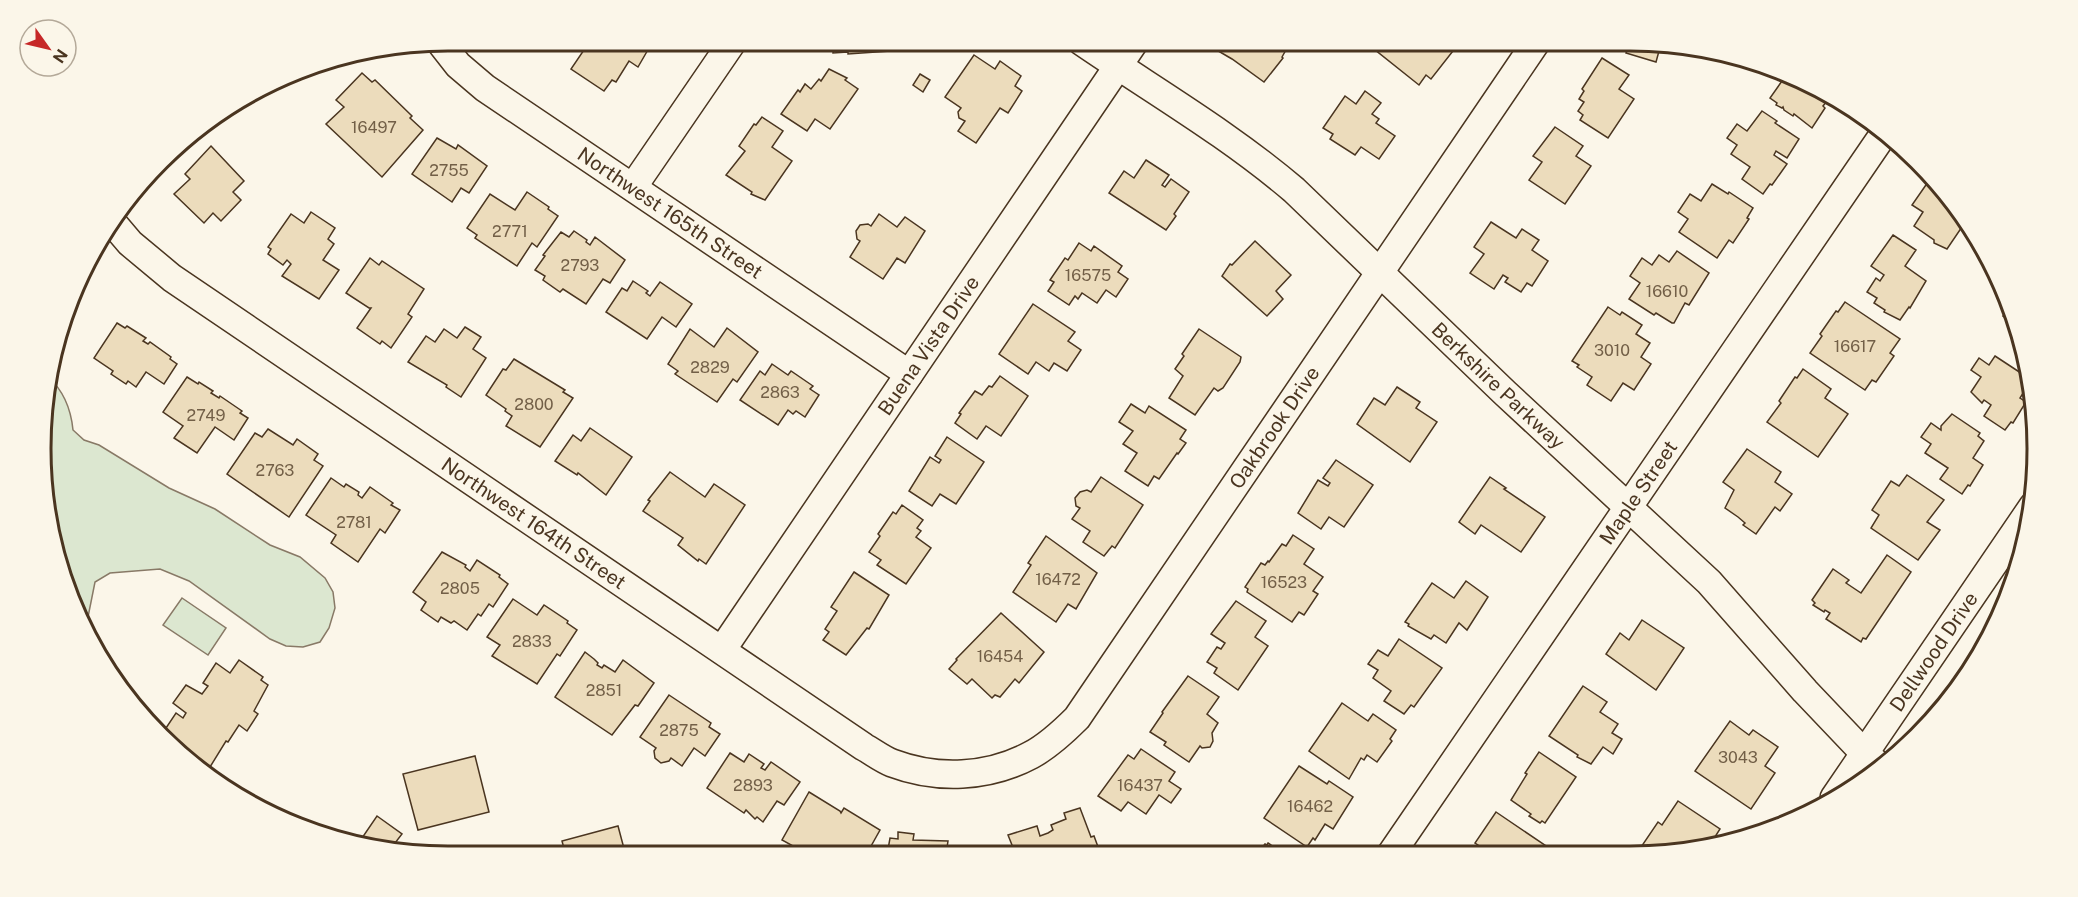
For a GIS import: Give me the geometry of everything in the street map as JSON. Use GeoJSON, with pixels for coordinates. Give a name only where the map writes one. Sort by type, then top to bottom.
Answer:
{"type":"FeatureCollection","features":[{"type":"Feature","properties":{"kind":"street","name":"Northwest 165th Street"},"geometry":{"type":"LineString","coordinates":[[447,51],[458,65],[485,88],[909,374]]}},
{"type":"Feature","properties":{"kind":"street"},"geometry":{"type":"LineString","coordinates":[[633,187],[726,51]]}},
{"type":"Feature","properties":{"kind":"street","name":"Berkshire Parkway"},"geometry":{"type":"LineString","coordinates":[[1097,51],[1216,129],[1259,160],[1294,190],[1709,582],[1805,691],[1873,760]]}},
{"type":"Feature","properties":{"kind":"street","name":"Buena Vista Drive"},"geometry":{"type":"LineString","coordinates":[[722,650],[1128,51]]}},
{"type":"Feature","properties":{"kind":"street","name":"Oakbrook Drive"},"geometry":{"type":"LineString","coordinates":[[976,773],[1005,766],[1032,755],[1056,738],[1077,718],[1530,51]]}},
{"type":"Feature","properties":{"kind":"street","name":"Maple Street"},"geometry":{"type":"LineString","coordinates":[[1396,846],[1880,140]]}},
{"type":"Feature","properties":{"kind":"street","name":"Northwest 164th Street"},"geometry":{"type":"LineString","coordinates":[[118,229],[130,243],[172,278],[864,747],[891,762],[919,771],[948,775],[976,773]]}},
{"type":"Feature","properties":{"kind":"street","name":"Dellwood Drive"},"geometry":{"type":"LineString","coordinates":[[1873,760],[2018,530]]}},
{"type":"Feature","properties":{"kind":"green space"},"geometry":{"type":"Polygon","coordinates":[[[56,386],[65,401],[73,430],[84,440],[99,445],[169,488],[215,509],[270,545],[300,557],[325,578],[333,592],[335,608],[329,628],[320,642],[303,647],[286,646],[270,639],[189,581],[160,569],[110,573],[95,582],[88,616],[72,576],[54,500],[51,448],[56,386]]]}},
{"type":"Feature","properties":{"kind":"green space"},"geometry":{"type":"Polygon","coordinates":[[[182,598],[226,628],[208,655],[163,625],[182,598]]]}},
{"type":"Feature","properties":{"kind":"building"},"geometry":{"type":"Polygon","coordinates":[[[583,51],[647,51],[638,67],[629,61],[616,82],[612,80],[604,91],[571,69],[583,51]]]}},
{"type":"Feature","properties":{"kind":"building"},"geometry":{"type":"Polygon","coordinates":[[[833,51],[890,51],[848,54],[848,52],[833,53],[833,51]]]}},
{"type":"Feature","properties":{"kind":"building"},"geometry":{"type":"Polygon","coordinates":[[[1218,51],[1285,51],[1283,58],[1264,82],[1218,51]]]}},
{"type":"Feature","properties":{"kind":"building"},"geometry":{"type":"Polygon","coordinates":[[[1376,51],[1453,51],[1431,79],[1426,75],[1419,85],[1376,51]]]}},
{"type":"Feature","properties":{"kind":"building"},"geometry":{"type":"Polygon","coordinates":[[[1627,51],[1659,52],[1656,62],[1626,53],[1627,51]]]}},
{"type":"Feature","properties":{"kind":"building"},"geometry":{"type":"Polygon","coordinates":[[[974,55],[995,69],[1000,61],[1021,76],[1015,86],[1022,91],[1008,113],[1000,108],[976,143],[958,131],[965,121],[959,118],[958,112],[961,108],[945,97],[974,55]]]}},
{"type":"Feature","properties":{"kind":"building"},"geometry":{"type":"Polygon","coordinates":[[[1602,58],[1629,75],[1619,89],[1634,99],[1608,138],[1580,120],[1583,115],[1578,111],[1584,102],[1579,99],[1584,91],[1582,89],[1602,58]]]}},
{"type":"Feature","properties":{"kind":"building"},"geometry":{"type":"Polygon","coordinates":[[[829,69],[847,78],[845,80],[858,89],[830,129],[815,119],[807,131],[781,114],[798,90],[800,92],[805,84],[811,89],[819,79],[821,81],[829,69]]]}},
{"type":"Feature","properties":{"kind":"building"},"geometry":{"type":"Polygon","coordinates":[[[362,73],[372,82],[375,80],[423,130],[382,177],[326,124],[344,107],[336,100],[362,73]]]}},
{"type":"Feature","properties":{"kind":"building"},"geometry":{"type":"Polygon","coordinates":[[[920,74],[930,80],[923,92],[913,85],[920,74]]]}},
{"type":"Feature","properties":{"kind":"building"},"geometry":{"type":"Polygon","coordinates":[[[1782,81],[1826,103],[1823,106],[1825,108],[1812,128],[1794,114],[1793,116],[1783,107],[1776,105],[1777,103],[1770,98],[1782,81]]]}},
{"type":"Feature","properties":{"kind":"building"},"geometry":{"type":"Polygon","coordinates":[[[1365,91],[1381,103],[1372,114],[1379,119],[1376,123],[1395,136],[1379,159],[1361,147],[1355,155],[1330,139],[1333,134],[1323,128],[1345,96],[1356,104],[1365,91]]]}},
{"type":"Feature","properties":{"kind":"building"},"geometry":{"type":"Polygon","coordinates":[[[1762,111],[1799,139],[1787,158],[1776,151],[1774,155],[1787,164],[1763,194],[1742,179],[1750,167],[1731,154],[1737,145],[1727,138],[1737,124],[1747,131],[1762,111]]]}},
{"type":"Feature","properties":{"kind":"building"},"geometry":{"type":"Polygon","coordinates":[[[762,117],[783,131],[772,147],[792,161],[765,200],[751,194],[752,192],[726,175],[745,151],[739,146],[754,124],[756,125],[762,117]]]}},
{"type":"Feature","properties":{"kind":"building"},"geometry":{"type":"Polygon","coordinates":[[[1555,127],[1583,146],[1576,156],[1591,166],[1565,204],[1529,180],[1542,162],[1533,156],[1555,127]]]}},
{"type":"Feature","properties":{"kind":"building"},"geometry":{"type":"Polygon","coordinates":[[[437,138],[456,149],[458,145],[487,166],[469,193],[461,188],[452,202],[412,174],[437,138]]]}},
{"type":"Feature","properties":{"kind":"building"},"geometry":{"type":"Polygon","coordinates":[[[211,146],[244,181],[233,192],[241,200],[221,221],[213,213],[204,223],[174,194],[190,179],[185,174],[211,146]]]}},
{"type":"Feature","properties":{"kind":"building"},"geometry":{"type":"Polygon","coordinates":[[[1146,160],[1169,175],[1162,185],[1165,187],[1171,179],[1189,192],[1166,230],[1109,193],[1124,171],[1134,178],[1146,160]]]}},
{"type":"Feature","properties":{"kind":"building"},"geometry":{"type":"Polygon","coordinates":[[[1712,184],[1753,208],[1747,218],[1749,219],[1733,243],[1729,240],[1717,258],[1679,232],[1688,219],[1678,212],[1690,194],[1701,201],[1712,184]]]}},
{"type":"Feature","properties":{"kind":"building"},"geometry":{"type":"Polygon","coordinates":[[[1926,184],[1961,229],[1947,249],[1934,243],[1934,240],[1914,226],[1923,212],[1912,205],[1926,184]]]}},
{"type":"Feature","properties":{"kind":"building"},"geometry":{"type":"Polygon","coordinates":[[[527,192],[558,216],[537,247],[532,243],[517,266],[475,238],[477,235],[467,228],[490,194],[515,210],[527,192]]]}},
{"type":"Feature","properties":{"kind":"building"},"geometry":{"type":"Polygon","coordinates":[[[311,212],[335,228],[328,239],[334,244],[323,260],[339,270],[319,299],[282,276],[291,264],[287,260],[283,265],[268,254],[271,249],[268,247],[291,214],[304,223],[311,212]]]}},
{"type":"Feature","properties":{"kind":"building"},"geometry":{"type":"Polygon","coordinates":[[[879,214],[897,227],[905,217],[925,231],[905,263],[897,258],[883,279],[850,257],[860,241],[857,239],[856,231],[860,225],[871,226],[879,214]]]}},
{"type":"Feature","properties":{"kind":"building"},"geometry":{"type":"Polygon","coordinates":[[[1491,222],[1516,238],[1522,229],[1539,240],[1532,250],[1548,261],[1532,286],[1527,283],[1521,292],[1505,282],[1508,278],[1503,275],[1494,289],[1470,273],[1484,254],[1474,247],[1491,222]]]}},
{"type":"Feature","properties":{"kind":"building"},"geometry":{"type":"Polygon","coordinates":[[[574,231],[590,245],[595,237],[625,260],[610,283],[603,279],[586,304],[563,289],[560,292],[543,280],[545,276],[535,270],[545,256],[543,255],[561,232],[569,237],[574,231]]]}},
{"type":"Feature","properties":{"kind":"building"},"geometry":{"type":"Polygon","coordinates":[[[1893,235],[1916,250],[1905,266],[1926,281],[1900,320],[1884,312],[1885,310],[1874,303],[1877,298],[1867,292],[1876,278],[1880,281],[1884,275],[1871,266],[1893,235]]]}},
{"type":"Feature","properties":{"kind":"building"},"geometry":{"type":"Polygon","coordinates":[[[1255,241],[1291,275],[1276,291],[1283,299],[1267,316],[1222,276],[1230,264],[1232,265],[1255,241]]]}},
{"type":"Feature","properties":{"kind":"building"},"geometry":{"type":"Polygon","coordinates":[[[1079,243],[1091,251],[1094,246],[1122,266],[1118,272],[1128,279],[1116,297],[1106,290],[1097,303],[1082,293],[1078,299],[1075,296],[1069,305],[1048,291],[1054,282],[1050,280],[1065,258],[1068,260],[1079,243]]]}},
{"type":"Feature","properties":{"kind":"building"},"geometry":{"type":"Polygon","coordinates":[[[1677,251],[1709,273],[1689,305],[1685,303],[1672,323],[1629,299],[1640,283],[1630,276],[1642,258],[1652,265],[1659,255],[1669,262],[1677,251]]]}},
{"type":"Feature","properties":{"kind":"building"},"geometry":{"type":"Polygon","coordinates":[[[370,258],[379,265],[382,261],[424,289],[408,314],[412,317],[391,348],[382,341],[380,344],[357,328],[371,308],[346,293],[370,258]]]}},
{"type":"Feature","properties":{"kind":"building"},"geometry":{"type":"Polygon","coordinates":[[[633,281],[648,291],[646,293],[650,296],[660,282],[692,304],[676,327],[662,317],[647,339],[606,312],[622,288],[627,291],[633,281]]]}},
{"type":"Feature","properties":{"kind":"building"},"geometry":{"type":"Polygon","coordinates":[[[1845,302],[1900,339],[1890,353],[1894,356],[1876,382],[1872,380],[1865,390],[1810,353],[1822,336],[1820,334],[1845,302]]]}},
{"type":"Feature","properties":{"kind":"building"},"geometry":{"type":"Polygon","coordinates":[[[1033,304],[1075,332],[1068,341],[1081,350],[1067,371],[1054,363],[1049,371],[1036,362],[1028,374],[999,354],[1033,304]]]}},
{"type":"Feature","properties":{"kind":"building"},"geometry":{"type":"Polygon","coordinates":[[[1608,307],[1620,315],[1622,312],[1642,325],[1636,334],[1650,343],[1641,357],[1651,364],[1634,390],[1623,383],[1611,401],[1587,385],[1592,377],[1572,361],[1608,307]]]}},
{"type":"Feature","properties":{"kind":"building"},"geometry":{"type":"Polygon","coordinates":[[[117,323],[125,328],[127,326],[146,338],[143,341],[148,344],[150,342],[177,364],[164,384],[146,372],[136,387],[128,381],[126,384],[111,374],[113,371],[94,358],[117,323]]]}},
{"type":"Feature","properties":{"kind":"building"},"geometry":{"type":"Polygon","coordinates":[[[465,327],[481,337],[473,349],[486,358],[461,397],[446,387],[447,385],[408,362],[426,336],[435,342],[444,329],[457,338],[465,327]]]}},
{"type":"Feature","properties":{"kind":"building"},"geometry":{"type":"Polygon","coordinates":[[[727,328],[758,352],[737,382],[733,379],[717,402],[675,374],[678,371],[668,364],[690,329],[714,347],[727,328]]]}},
{"type":"Feature","properties":{"kind":"building"},"geometry":{"type":"Polygon","coordinates":[[[1199,329],[1241,357],[1223,388],[1218,391],[1214,388],[1195,415],[1169,398],[1183,376],[1175,369],[1199,329]]]}},
{"type":"Feature","properties":{"kind":"building"},"geometry":{"type":"Polygon","coordinates":[[[1995,356],[2019,372],[2023,393],[2020,398],[2024,401],[2025,404],[2013,423],[2011,422],[2005,430],[1984,416],[1991,405],[1984,400],[1982,403],[1971,392],[1981,377],[1971,370],[1979,358],[1989,365],[1995,356]]]}},
{"type":"Feature","properties":{"kind":"building"},"geometry":{"type":"Polygon","coordinates":[[[514,359],[565,390],[563,392],[573,398],[540,447],[506,426],[512,416],[486,395],[503,369],[506,370],[514,359]]]}},
{"type":"Feature","properties":{"kind":"building"},"geometry":{"type":"Polygon","coordinates":[[[772,364],[788,375],[791,371],[813,386],[810,389],[819,395],[805,417],[796,411],[793,414],[788,410],[778,425],[740,400],[760,371],[765,375],[772,364]]]}},
{"type":"Feature","properties":{"kind":"building"},"geometry":{"type":"Polygon","coordinates":[[[1803,369],[1831,389],[1825,398],[1848,414],[1818,457],[1767,422],[1781,403],[1779,401],[1795,377],[1797,378],[1803,369]]]}},
{"type":"Feature","properties":{"kind":"building"},"geometry":{"type":"Polygon","coordinates":[[[1000,376],[1028,396],[1001,436],[986,426],[977,439],[955,423],[961,414],[959,413],[975,391],[982,395],[1000,376]]]}},
{"type":"Feature","properties":{"kind":"building"},"geometry":{"type":"Polygon","coordinates":[[[187,377],[213,391],[211,393],[219,398],[220,396],[248,418],[234,440],[215,427],[197,453],[174,438],[183,426],[163,412],[187,377]]]}},
{"type":"Feature","properties":{"kind":"building"},"geometry":{"type":"Polygon","coordinates":[[[1397,387],[1420,402],[1416,408],[1437,422],[1410,462],[1357,424],[1374,398],[1385,405],[1397,387]]]}},
{"type":"Feature","properties":{"kind":"building"},"geometry":{"type":"Polygon","coordinates":[[[1131,404],[1145,413],[1149,406],[1186,430],[1180,439],[1186,443],[1159,479],[1154,476],[1148,486],[1125,471],[1137,453],[1123,444],[1133,431],[1119,422],[1131,404]]]}},
{"type":"Feature","properties":{"kind":"building"},"geometry":{"type":"Polygon","coordinates":[[[1952,414],[1980,433],[1978,436],[1984,441],[1973,458],[1983,465],[1962,494],[1940,479],[1948,468],[1925,453],[1931,444],[1921,437],[1931,423],[1941,430],[1941,426],[1952,414]]]}},
{"type":"Feature","properties":{"kind":"building"},"geometry":{"type":"Polygon","coordinates":[[[590,428],[632,457],[606,495],[578,473],[577,475],[555,461],[573,435],[581,441],[590,428]]]}},
{"type":"Feature","properties":{"kind":"building"},"geometry":{"type":"Polygon","coordinates":[[[268,429],[293,445],[297,439],[318,454],[314,460],[323,466],[289,517],[227,474],[255,433],[262,437],[268,429]]]}},
{"type":"Feature","properties":{"kind":"building"},"geometry":{"type":"Polygon","coordinates":[[[947,437],[984,462],[956,504],[940,494],[932,506],[909,491],[930,457],[939,463],[941,460],[935,456],[947,437]]]}},
{"type":"Feature","properties":{"kind":"building"},"geometry":{"type":"Polygon","coordinates":[[[1747,449],[1781,472],[1775,482],[1792,494],[1780,511],[1775,507],[1756,534],[1725,508],[1734,490],[1723,482],[1747,449]]]}},
{"type":"Feature","properties":{"kind":"building"},"geometry":{"type":"Polygon","coordinates":[[[1336,460],[1373,485],[1344,527],[1329,517],[1321,529],[1298,513],[1318,480],[1328,486],[1330,483],[1323,478],[1336,460]]]}},
{"type":"Feature","properties":{"kind":"building"},"geometry":{"type":"Polygon","coordinates":[[[670,472],[705,497],[714,484],[745,505],[706,564],[699,559],[698,561],[678,545],[683,538],[643,511],[650,501],[648,500],[670,472]]]}},
{"type":"Feature","properties":{"kind":"building"},"geometry":{"type":"Polygon","coordinates":[[[1907,475],[1944,500],[1927,522],[1940,530],[1918,560],[1871,528],[1879,515],[1872,510],[1891,481],[1899,486],[1907,475]]]}},
{"type":"Feature","properties":{"kind":"building"},"geometry":{"type":"Polygon","coordinates":[[[1101,477],[1143,505],[1115,548],[1112,546],[1104,556],[1083,542],[1090,531],[1072,519],[1080,508],[1076,506],[1075,498],[1080,492],[1087,490],[1091,492],[1101,477]]]}},
{"type":"Feature","properties":{"kind":"building"},"geometry":{"type":"Polygon","coordinates":[[[1490,477],[1545,517],[1521,552],[1481,525],[1475,534],[1459,522],[1490,477]]]}},
{"type":"Feature","properties":{"kind":"building"},"geometry":{"type":"Polygon","coordinates":[[[331,478],[344,487],[346,484],[359,492],[358,495],[362,498],[370,487],[400,510],[385,533],[380,529],[358,562],[331,543],[336,535],[306,515],[331,478]]]}},
{"type":"Feature","properties":{"kind":"building"},"geometry":{"type":"Polygon","coordinates":[[[902,505],[923,520],[917,528],[921,531],[916,537],[931,548],[906,584],[877,565],[881,560],[869,552],[893,512],[896,514],[902,505]]]}},
{"type":"Feature","properties":{"kind":"building"},"geometry":{"type":"Polygon","coordinates":[[[1293,535],[1314,549],[1304,564],[1323,577],[1313,591],[1318,594],[1304,615],[1299,612],[1292,622],[1247,592],[1248,589],[1245,587],[1261,563],[1265,565],[1269,562],[1282,544],[1286,546],[1293,535]]]}},
{"type":"Feature","properties":{"kind":"building"},"geometry":{"type":"Polygon","coordinates":[[[1046,536],[1097,573],[1076,609],[1068,604],[1056,622],[1013,592],[1031,565],[1028,563],[1046,536]]]}},
{"type":"Feature","properties":{"kind":"building"},"geometry":{"type":"Polygon","coordinates":[[[442,552],[466,565],[465,567],[470,571],[477,560],[500,575],[499,577],[508,584],[493,607],[489,604],[481,616],[478,614],[467,630],[454,621],[451,623],[441,617],[438,622],[421,610],[426,602],[413,592],[442,552]]]}},
{"type":"Feature","properties":{"kind":"building"},"geometry":{"type":"Polygon","coordinates":[[[1887,555],[1911,572],[1866,639],[1863,638],[1861,642],[1826,619],[1830,613],[1813,605],[1815,603],[1812,600],[1833,569],[1849,580],[1846,583],[1861,593],[1887,555]]]}},
{"type":"Feature","properties":{"kind":"building"},"geometry":{"type":"Polygon","coordinates":[[[854,572],[889,595],[869,629],[867,628],[846,655],[823,640],[829,632],[825,629],[837,611],[831,607],[854,572]]]}},
{"type":"Feature","properties":{"kind":"building"},"geometry":{"type":"Polygon","coordinates":[[[1466,581],[1488,597],[1467,630],[1459,623],[1446,643],[1434,635],[1431,639],[1405,622],[1432,583],[1454,598],[1466,581]]]}},
{"type":"Feature","properties":{"kind":"building"},"geometry":{"type":"Polygon","coordinates":[[[513,599],[537,615],[544,605],[577,630],[560,656],[557,654],[537,684],[492,656],[500,645],[487,637],[513,599]]]}},
{"type":"Feature","properties":{"kind":"building"},"geometry":{"type":"Polygon","coordinates":[[[1236,601],[1266,621],[1255,637],[1268,646],[1238,690],[1214,673],[1217,668],[1207,662],[1217,647],[1221,649],[1225,643],[1211,634],[1236,601]]]}},
{"type":"Feature","properties":{"kind":"building"},"geometry":{"type":"Polygon","coordinates":[[[1001,613],[1044,652],[1019,683],[1015,679],[1000,697],[995,695],[992,698],[972,679],[967,684],[949,669],[1001,613]]]}},
{"type":"Feature","properties":{"kind":"building"},"geometry":{"type":"Polygon","coordinates":[[[1642,620],[1684,648],[1656,690],[1606,654],[1620,633],[1629,640],[1642,620]]]}},
{"type":"Feature","properties":{"kind":"building"},"geometry":{"type":"Polygon","coordinates":[[[1399,639],[1442,668],[1414,707],[1411,705],[1404,714],[1384,701],[1391,691],[1373,678],[1378,670],[1368,664],[1378,650],[1388,656],[1399,639]]]}},
{"type":"Feature","properties":{"kind":"building"},"geometry":{"type":"Polygon","coordinates":[[[585,652],[598,663],[597,665],[602,668],[604,665],[615,672],[623,660],[654,683],[638,706],[635,705],[612,735],[555,697],[585,652]]]}},
{"type":"Feature","properties":{"kind":"building"},"geometry":{"type":"Polygon","coordinates":[[[239,660],[263,677],[261,680],[268,685],[254,711],[258,714],[247,731],[239,725],[210,766],[166,729],[176,713],[183,718],[186,713],[173,703],[186,685],[202,694],[208,686],[203,683],[216,663],[230,673],[239,660]]]}},
{"type":"Feature","properties":{"kind":"building"},"geometry":{"type":"Polygon","coordinates":[[[1188,676],[1219,697],[1207,714],[1218,723],[1212,733],[1213,741],[1210,747],[1200,746],[1189,762],[1164,745],[1166,742],[1150,732],[1188,676]]]}},
{"type":"Feature","properties":{"kind":"building"},"geometry":{"type":"Polygon","coordinates":[[[1583,686],[1607,702],[1600,712],[1618,724],[1612,733],[1622,739],[1613,754],[1603,747],[1591,764],[1577,757],[1578,755],[1549,736],[1583,686]]]}},
{"type":"Feature","properties":{"kind":"building"},"geometry":{"type":"Polygon","coordinates":[[[669,695],[711,723],[709,727],[720,734],[705,756],[694,748],[682,766],[671,758],[661,763],[655,758],[656,748],[640,737],[669,695]]]}},
{"type":"Feature","properties":{"kind":"building"},"geometry":{"type":"Polygon","coordinates":[[[1342,703],[1368,721],[1373,714],[1396,730],[1390,739],[1392,741],[1377,762],[1367,755],[1364,760],[1361,758],[1349,779],[1309,751],[1342,703]]]}},
{"type":"Feature","properties":{"kind":"building"},"geometry":{"type":"Polygon","coordinates":[[[1730,721],[1749,735],[1753,730],[1778,747],[1765,766],[1775,773],[1751,809],[1695,771],[1730,721]]]}},
{"type":"Feature","properties":{"kind":"building"},"geometry":{"type":"Polygon","coordinates":[[[1141,749],[1175,772],[1169,781],[1181,789],[1171,803],[1159,795],[1146,814],[1128,802],[1121,811],[1098,796],[1128,755],[1134,759],[1141,749]]]}},
{"type":"Feature","properties":{"kind":"building"},"geometry":{"type":"Polygon","coordinates":[[[1539,752],[1576,777],[1545,823],[1542,821],[1540,823],[1529,816],[1531,814],[1511,800],[1539,752]]]}},
{"type":"Feature","properties":{"kind":"building"},"geometry":{"type":"Polygon","coordinates":[[[730,753],[744,762],[749,754],[764,764],[761,768],[765,770],[771,762],[800,782],[784,805],[777,801],[763,822],[757,817],[755,819],[746,810],[744,813],[707,788],[730,753]]]}},
{"type":"Feature","properties":{"kind":"building"},"geometry":{"type":"Polygon","coordinates":[[[475,756],[489,812],[418,830],[403,774],[475,756]]]}},
{"type":"Feature","properties":{"kind":"building"},"geometry":{"type":"Polygon","coordinates":[[[1299,766],[1327,784],[1329,781],[1353,797],[1333,829],[1325,824],[1315,840],[1313,838],[1308,846],[1264,818],[1299,766]]]}},
{"type":"Feature","properties":{"kind":"building"},"geometry":{"type":"Polygon","coordinates":[[[809,792],[841,813],[844,808],[880,830],[871,846],[793,846],[782,840],[809,792]]]}},
{"type":"Feature","properties":{"kind":"building"},"geometry":{"type":"Polygon","coordinates":[[[1678,801],[1720,829],[1716,836],[1707,838],[1681,843],[1642,846],[1658,822],[1662,825],[1678,801]]]}},
{"type":"Feature","properties":{"kind":"building"},"geometry":{"type":"Polygon","coordinates":[[[1080,808],[1091,837],[1094,836],[1098,846],[1012,846],[1008,835],[1037,826],[1040,836],[1048,833],[1053,830],[1051,825],[1066,819],[1064,813],[1080,808]]]}},
{"type":"Feature","properties":{"kind":"building"},"geometry":{"type":"Polygon","coordinates":[[[1496,812],[1546,846],[1480,846],[1475,843],[1496,812]]]}},
{"type":"Feature","properties":{"kind":"building"},"geometry":{"type":"Polygon","coordinates":[[[377,816],[402,834],[395,843],[363,836],[377,816]]]}},
{"type":"Feature","properties":{"kind":"building"},"geometry":{"type":"Polygon","coordinates":[[[618,826],[623,846],[563,846],[562,841],[618,826]]]}},
{"type":"Feature","properties":{"kind":"building"},"geometry":{"type":"Polygon","coordinates":[[[898,832],[914,834],[913,840],[948,841],[947,846],[889,846],[890,838],[898,839],[898,832]]]}}]}
